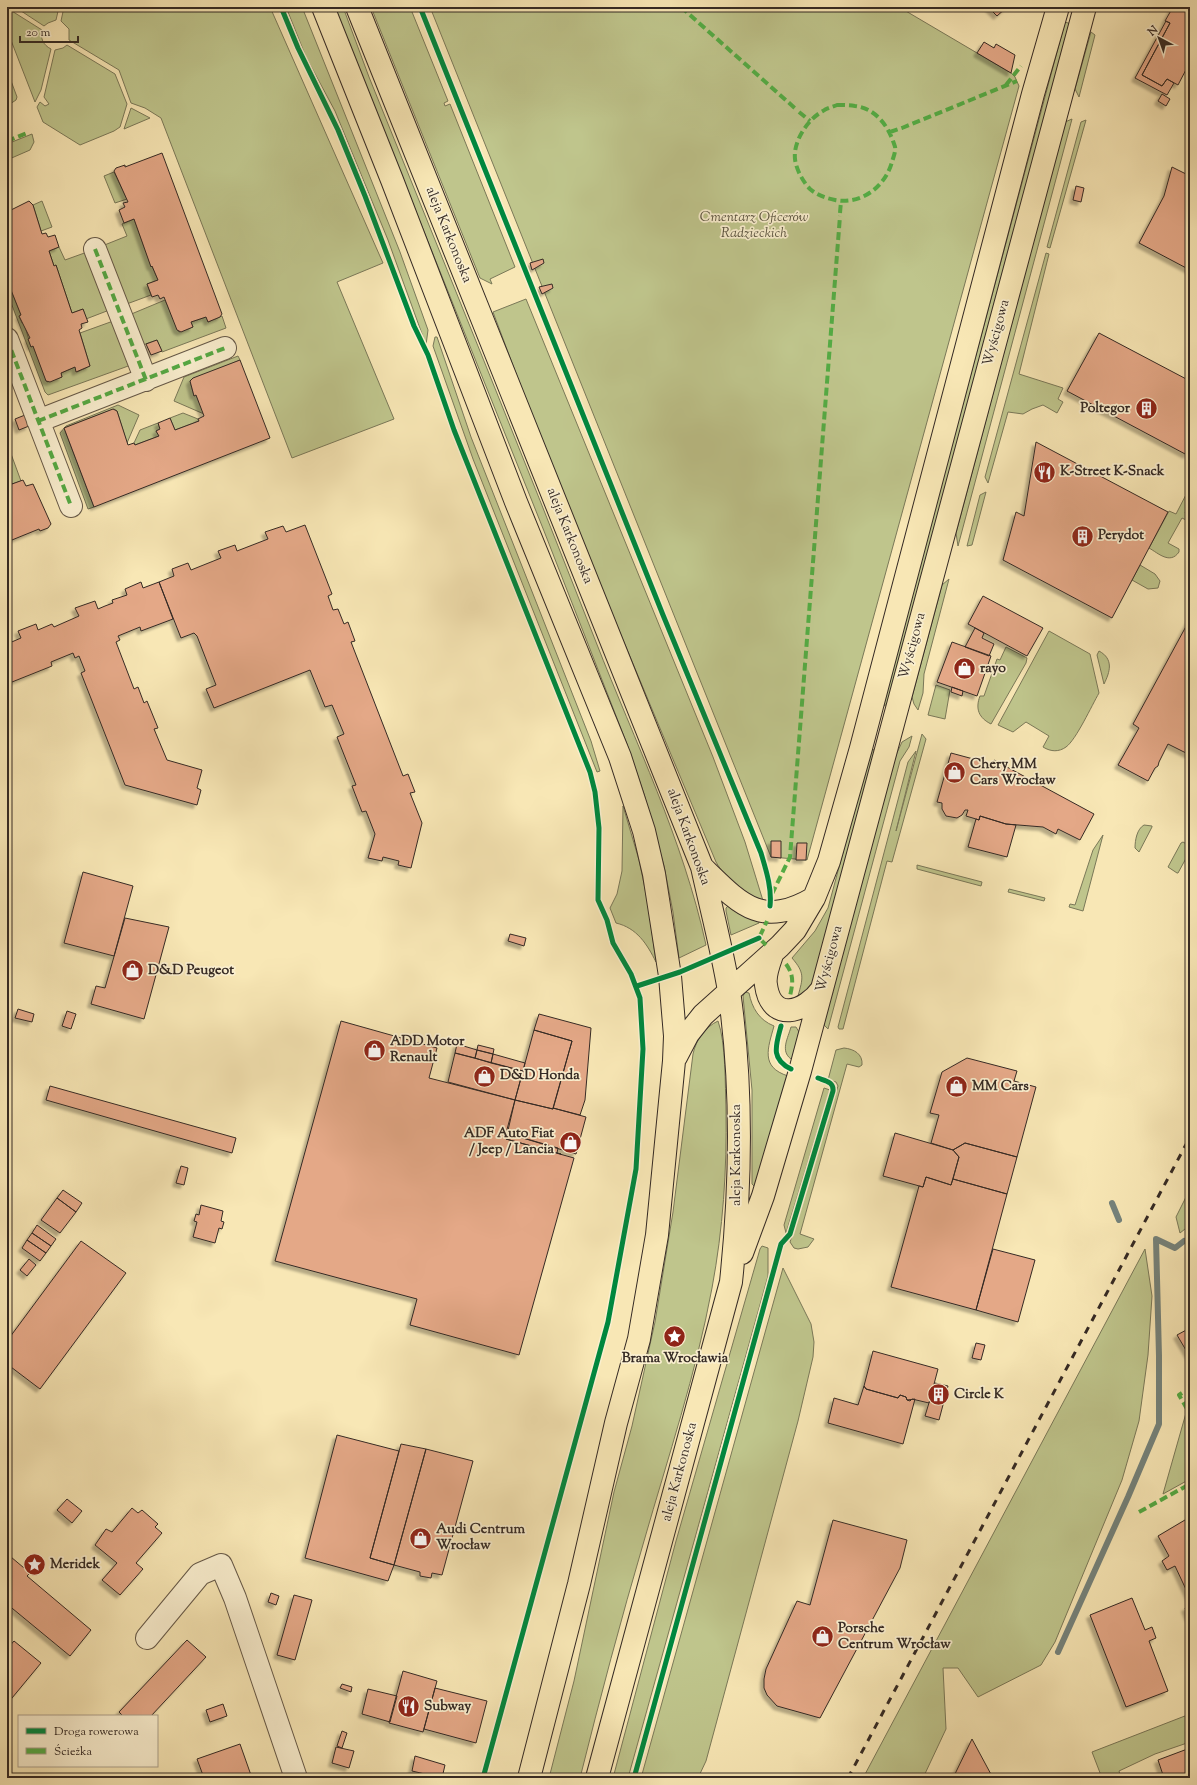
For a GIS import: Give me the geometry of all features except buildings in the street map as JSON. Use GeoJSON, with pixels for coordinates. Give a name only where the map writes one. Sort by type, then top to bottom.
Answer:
{"type":"FeatureCollection","features":[{"type":"Feature","properties":{"kind":"main road"},"geometry":{"type":"LineString","coordinates":[[323,7],[392,180],[516,502],[621,759],[644,832],[654,874],[670,976],[675,1036],[674,1061],[657,1235],[639,1339],[616,1424],[579,1584],[529,1778]]}},
{"type":"Feature","properties":{"kind":"main road","name":"aleja Karkonoska"},"geometry":{"type":"LineString","coordinates":[[357,7],[702,866],[720,940],[729,992],[735,1041],[739,1126],[737,1222],[731,1282],[597,1778]]}},
{"type":"Feature","properties":{"kind":"main road","name":"Wyścigowa"},"geometry":{"type":"LineString","coordinates":[[674,1061],[695,1025],[795,930],[814,898],[829,861],[846,804],[1033,94],[1058,7]]}},
{"type":"Feature","properties":{"kind":"main road","name":"Wyścigowa"},"geometry":{"type":"LineString","coordinates":[[731,1282],[763,1196],[800,1071],[1085,7]]}},
{"type":"Feature","properties":{"kind":"main road"},"geometry":{"type":"LineString","coordinates":[[702,866],[727,891],[739,900],[755,909],[768,913],[784,912],[797,908],[814,898]]}},
{"type":"Feature","properties":{"kind":"main road"},"geometry":{"type":"LineString","coordinates":[[773,952],[765,984],[768,995],[777,1007],[786,1010],[803,1008],[814,999],[822,989]]}},
{"type":"Feature","properties":{"kind":"street"},"geometry":{"type":"LineString","coordinates":[[95,249],[146,380]]}},
{"type":"Feature","properties":{"kind":"street"},"geometry":{"type":"LineString","coordinates":[[7,339],[71,506]]}},
{"type":"Feature","properties":{"kind":"street"},"geometry":{"type":"LineString","coordinates":[[38,421],[146,380],[224,348]]}},
{"type":"Feature","properties":{"kind":"street"},"geometry":{"type":"LineString","coordinates":[[148,1638],[200,1574],[221,1565],[235,1598],[296,1778]]}},
{"type":"Feature","properties":{"kind":"green space"},"geometry":{"type":"Polygon","coordinates":[[[15,7],[59,7],[56,20],[44,26],[15,7]]]}},
{"type":"Feature","properties":{"kind":"green space"},"geometry":{"type":"Polygon","coordinates":[[[64,7],[270,7],[383,263],[337,282],[394,419],[292,458],[161,118],[145,108],[131,103],[119,70],[69,40],[69,29],[61,21],[64,7]]]}},
{"type":"Feature","properties":{"kind":"green space"},"geometry":{"type":"Polygon","coordinates":[[[286,7],[302,7],[400,252],[428,330],[426,345],[388,240],[335,111],[306,57],[286,7]]]}},
{"type":"Feature","properties":{"kind":"green space"},"geometry":{"type":"Polygon","coordinates":[[[334,7],[343,7],[369,77],[657,791],[685,867],[706,945],[679,958],[673,912],[664,866],[644,794],[627,744],[544,531],[334,7]]]}},
{"type":"Feature","properties":{"kind":"green space"},"geometry":{"type":"Polygon","coordinates":[[[371,7],[410,7],[448,101],[444,103],[445,106],[450,104],[515,267],[490,279],[492,284],[480,278],[371,7]]]}},
{"type":"Feature","properties":{"kind":"green space","name":"Cmentarz Oficerów Radzieckich"},"geometry":{"type":"Polygon","coordinates":[[[430,7],[899,7],[1011,73],[1015,77],[1019,86],[807,860],[771,857],[430,7]]]}},
{"type":"Feature","properties":{"kind":"green space"},"geometry":{"type":"Polygon","coordinates":[[[7,8],[42,30],[41,36],[43,41],[51,49],[41,90],[35,102],[7,30],[7,8]]]}},
{"type":"Feature","properties":{"kind":"green space"},"geometry":{"type":"Polygon","coordinates":[[[1065,22],[1071,24],[887,704],[884,706],[883,703],[1065,22]]]}},
{"type":"Feature","properties":{"kind":"green space"},"geometry":{"type":"Polygon","coordinates":[[[1091,32],[1095,35],[1079,97],[1075,89],[1091,32]]]}},
{"type":"Feature","properties":{"kind":"green space"},"geometry":{"type":"Polygon","coordinates":[[[67,45],[115,74],[127,104],[120,127],[80,145],[43,122],[37,107],[40,102],[45,106],[49,104],[44,97],[55,50],[63,48],[67,45]]]}},
{"type":"Feature","properties":{"kind":"green space"},"geometry":{"type":"Polygon","coordinates":[[[7,70],[17,97],[16,100],[10,104],[7,96],[7,70]]]}},
{"type":"Feature","properties":{"kind":"green space"},"geometry":{"type":"Polygon","coordinates":[[[131,108],[150,118],[124,129],[131,108]]]}},
{"type":"Feature","properties":{"kind":"green space"},"geometry":{"type":"Polygon","coordinates":[[[1072,119],[958,546],[956,533],[1065,122],[1072,119]]]}},
{"type":"Feature","properties":{"kind":"green space"},"geometry":{"type":"Polygon","coordinates":[[[1086,120],[1050,248],[1047,247],[1081,122],[1086,120]]]}},
{"type":"Feature","properties":{"kind":"green space"},"geometry":{"type":"Polygon","coordinates":[[[32,134],[34,142],[30,150],[7,160],[7,144],[32,134]]]}},
{"type":"Feature","properties":{"kind":"green space"},"geometry":{"type":"Polygon","coordinates":[[[114,172],[127,199],[115,203],[104,176],[114,172]]]}},
{"type":"Feature","properties":{"kind":"green space"},"geometry":{"type":"Polygon","coordinates":[[[42,201],[52,227],[41,231],[33,205],[42,201]]]}},
{"type":"Feature","properties":{"kind":"green space"},"geometry":{"type":"Polygon","coordinates":[[[134,219],[151,266],[158,280],[147,284],[151,295],[124,305],[102,246],[127,236],[122,224],[134,219]]]}},
{"type":"Feature","properties":{"kind":"green space"},"geometry":{"type":"Polygon","coordinates":[[[59,247],[65,260],[90,251],[112,309],[86,319],[83,309],[72,313],[56,265],[54,266],[49,251],[59,247]]]}},
{"type":"Feature","properties":{"kind":"green space"},"geometry":{"type":"Polygon","coordinates":[[[1046,253],[1049,254],[1019,374],[1063,388],[1058,399],[1063,402],[1057,413],[1043,405],[1023,414],[1008,412],[988,483],[985,477],[1046,253]]]}},
{"type":"Feature","properties":{"kind":"green space"},"geometry":{"type":"Polygon","coordinates":[[[7,284],[9,285],[21,315],[19,316],[22,323],[24,323],[31,347],[33,346],[47,382],[62,377],[61,373],[75,367],[77,372],[90,366],[80,333],[116,320],[131,365],[48,395],[45,392],[7,292],[7,284]]]}},
{"type":"Feature","properties":{"kind":"green space"},"geometry":{"type":"Polygon","coordinates":[[[526,299],[713,757],[745,842],[764,904],[751,898],[737,887],[725,875],[716,862],[554,475],[493,312],[526,299]]]}},
{"type":"Feature","properties":{"kind":"green space"},"geometry":{"type":"Polygon","coordinates":[[[165,300],[179,332],[193,327],[191,322],[206,317],[208,322],[222,316],[226,328],[162,352],[157,340],[140,346],[129,315],[165,300]]]}},
{"type":"Feature","properties":{"kind":"green space"},"geometry":{"type":"Polygon","coordinates":[[[435,337],[437,337],[471,437],[591,741],[600,771],[597,772],[473,459],[433,346],[435,337]]]}},
{"type":"Feature","properties":{"kind":"green space"},"geometry":{"type":"Polygon","coordinates":[[[238,356],[240,360],[190,381],[194,396],[196,395],[204,414],[174,401],[184,377],[238,356]]]}},
{"type":"Feature","properties":{"kind":"green space"},"geometry":{"type":"Polygon","coordinates":[[[118,405],[139,415],[127,443],[117,411],[114,409],[64,428],[118,405]]]}},
{"type":"Feature","properties":{"kind":"green space"},"geometry":{"type":"Polygon","coordinates":[[[183,413],[198,419],[199,421],[175,430],[170,418],[183,413]]]}},
{"type":"Feature","properties":{"kind":"green space"},"geometry":{"type":"Polygon","coordinates":[[[158,423],[160,429],[156,431],[159,436],[135,445],[134,443],[140,430],[158,423]]]}},
{"type":"Feature","properties":{"kind":"green space"},"geometry":{"type":"Polygon","coordinates":[[[64,428],[94,507],[88,509],[60,433],[64,428]]]}},
{"type":"Feature","properties":{"kind":"green space"},"geometry":{"type":"Polygon","coordinates":[[[7,443],[21,481],[12,484],[10,478],[7,477],[7,443]]]}},
{"type":"Feature","properties":{"kind":"green space"},"geometry":{"type":"Polygon","coordinates":[[[1190,487],[1190,502],[1185,513],[1190,516],[1190,522],[1182,518],[1168,543],[1179,549],[1179,552],[1172,558],[1164,557],[1149,548],[1169,511],[1176,514],[1190,487]]]}},
{"type":"Feature","properties":{"kind":"green space"},"geometry":{"type":"Polygon","coordinates":[[[986,492],[972,545],[967,546],[980,495],[986,492]]]}},
{"type":"Feature","properties":{"kind":"green space"},"geometry":{"type":"Polygon","coordinates":[[[1140,565],[1155,574],[1160,581],[1158,588],[1148,589],[1132,580],[1140,565]]]}},
{"type":"Feature","properties":{"kind":"green space"},"geometry":{"type":"Polygon","coordinates":[[[949,579],[924,674],[923,693],[918,710],[912,697],[942,585],[949,579]]]}},
{"type":"Feature","properties":{"kind":"green space"},"geometry":{"type":"Polygon","coordinates":[[[1049,631],[1090,654],[1099,693],[1079,730],[1070,743],[1063,749],[1055,751],[1043,747],[1049,736],[1026,722],[1013,732],[998,725],[1049,631]]]}},
{"type":"Feature","properties":{"kind":"green space"},"geometry":{"type":"Polygon","coordinates":[[[1006,647],[1027,658],[1026,663],[991,724],[981,716],[978,705],[980,696],[984,696],[997,659],[1000,660],[1006,647]]]}},
{"type":"Feature","properties":{"kind":"green space"},"geometry":{"type":"Polygon","coordinates":[[[1099,651],[1104,654],[1109,662],[1108,675],[1104,684],[1097,655],[1099,651]]]}},
{"type":"Feature","properties":{"kind":"green space"},"geometry":{"type":"Polygon","coordinates":[[[936,685],[950,690],[945,719],[928,715],[936,685]]]}},
{"type":"Feature","properties":{"kind":"green space"},"geometry":{"type":"Polygon","coordinates":[[[922,734],[926,739],[892,862],[887,861],[843,1029],[839,1029],[838,1027],[908,762],[916,751],[896,831],[922,734]]]}},
{"type":"Feature","properties":{"kind":"green space"},"geometry":{"type":"Polygon","coordinates":[[[912,736],[909,747],[900,761],[828,1029],[824,1025],[824,1022],[896,755],[902,742],[912,736]]]}},
{"type":"Feature","properties":{"kind":"green space"},"geometry":{"type":"Polygon","coordinates":[[[871,749],[875,752],[811,988],[798,996],[802,976],[799,968],[792,958],[815,931],[828,908],[871,749]]]}},
{"type":"Feature","properties":{"kind":"green space"},"geometry":{"type":"Polygon","coordinates":[[[623,806],[639,860],[648,903],[656,962],[645,943],[636,933],[623,925],[616,923],[610,908],[617,894],[622,871],[623,806]]]}},
{"type":"Feature","properties":{"kind":"green space"},"geometry":{"type":"Polygon","coordinates":[[[1144,825],[1152,827],[1139,852],[1135,848],[1136,838],[1138,832],[1144,825]]]}},
{"type":"Feature","properties":{"kind":"green space"},"geometry":{"type":"Polygon","coordinates":[[[1103,835],[1083,911],[1069,907],[1070,904],[1075,905],[1093,850],[1103,835]]]}},
{"type":"Feature","properties":{"kind":"green space"},"geometry":{"type":"Polygon","coordinates":[[[1183,842],[1190,846],[1190,851],[1177,873],[1168,867],[1181,843],[1183,842]]]}},
{"type":"Feature","properties":{"kind":"green space"},"geometry":{"type":"Polygon","coordinates":[[[917,865],[982,882],[981,886],[917,869],[917,865]]]}},
{"type":"Feature","properties":{"kind":"green space"},"geometry":{"type":"Polygon","coordinates":[[[1009,889],[1045,898],[1044,901],[1008,892],[1009,889]]]}},
{"type":"Feature","properties":{"kind":"green space"},"geometry":{"type":"Polygon","coordinates":[[[728,906],[759,921],[759,923],[731,935],[726,911],[728,906]]]}},
{"type":"Feature","properties":{"kind":"green space"},"geometry":{"type":"Polygon","coordinates":[[[745,992],[749,993],[752,1004],[760,1017],[774,1026],[768,1049],[768,1056],[773,1067],[779,1072],[788,1076],[756,1185],[754,1186],[752,1184],[752,1090],[743,996],[745,992]]]}},
{"type":"Feature","properties":{"kind":"green space"},"geometry":{"type":"Polygon","coordinates":[[[718,1021],[721,1030],[725,1064],[725,1177],[722,1222],[716,1266],[698,1352],[635,1570],[580,1778],[549,1778],[574,1681],[614,1492],[632,1426],[655,1322],[673,1212],[693,1054],[696,1044],[705,1030],[718,1021]]]}},
{"type":"Feature","properties":{"kind":"green space"},"geometry":{"type":"Polygon","coordinates":[[[791,1027],[796,1027],[799,1032],[793,1058],[791,1059],[785,1048],[791,1027]]]}},
{"type":"Feature","properties":{"kind":"green space"},"geometry":{"type":"Polygon","coordinates":[[[844,1048],[857,1053],[861,1058],[862,1065],[859,1067],[847,1064],[800,1234],[814,1239],[808,1247],[798,1249],[794,1248],[790,1242],[838,1086],[836,1082],[828,1080],[836,1050],[844,1048]]]}},
{"type":"Feature","properties":{"kind":"green space"},"geometry":{"type":"Polygon","coordinates":[[[824,1088],[830,1090],[786,1233],[784,1225],[824,1088]]]}},
{"type":"Feature","properties":{"kind":"green space"},"geometry":{"type":"Polygon","coordinates":[[[1190,1189],[1190,1225],[1180,1233],[1176,1217],[1190,1189]]]}},
{"type":"Feature","properties":{"kind":"green space"},"geometry":{"type":"Polygon","coordinates":[[[762,1246],[768,1248],[768,1276],[628,1778],[613,1778],[676,1541],[762,1246]]]}},
{"type":"Feature","properties":{"kind":"green space"},"geometry":{"type":"Polygon","coordinates":[[[1145,1249],[1152,1296],[1148,1355],[1139,1421],[1122,1480],[1055,1642],[1041,1665],[978,1697],[958,1668],[943,1668],[946,1729],[923,1778],[863,1778],[1145,1249]]]}},
{"type":"Feature","properties":{"kind":"green space"},"geometry":{"type":"Polygon","coordinates":[[[783,1268],[811,1324],[814,1342],[813,1357],[798,1421],[706,1761],[698,1778],[641,1778],[783,1268]]]}},
{"type":"Feature","properties":{"kind":"green space"},"geometry":{"type":"Polygon","coordinates":[[[1186,1413],[1190,1420],[1190,1479],[1163,1494],[1186,1413]]]}},
{"type":"Feature","properties":{"kind":"green space"},"geometry":{"type":"Polygon","coordinates":[[[1190,1714],[1190,1742],[1155,1754],[1119,1771],[1121,1778],[1102,1778],[1092,1752],[1190,1714]]]}},
{"type":"Feature","properties":{"kind":"waterway"},"geometry":{"type":"LineString","coordinates":[[1112,1203],[1119,1220]]}},
{"type":"Feature","properties":{"kind":"waterway"},"geometry":{"type":"LineString","coordinates":[[1058,1652],[1128,1497],[1159,1424],[1156,1239],[1175,1248],[1184,1241]]}},
{"type":"Feature","properties":{"kind":"railway"},"geometry":{"type":"LineString","coordinates":[[848,1778],[1190,1137]]}},
{"type":"Feature","properties":{"kind":"marked path"},"geometry":{"type":"LineString","coordinates":[[681,7],[797,110]]}},
{"type":"Feature","properties":{"kind":"marked path"},"geometry":{"type":"LineString","coordinates":[[1006,85],[1021,66]]}},
{"type":"Feature","properties":{"kind":"marked path"},"geometry":{"type":"LineString","coordinates":[[890,132],[1017,81]]}},
{"type":"Feature","properties":{"kind":"marked path"},"geometry":{"type":"LineString","coordinates":[[837,105],[862,107],[874,113],[887,129],[895,147],[895,153],[889,171],[884,179],[871,192],[854,200],[835,200],[815,193],[810,189],[800,175],[795,159],[796,145],[807,125],[817,115],[826,109],[837,105]]}},
{"type":"Feature","properties":{"kind":"marked path"},"geometry":{"type":"LineString","coordinates":[[799,112],[810,121]]}},
{"type":"Feature","properties":{"kind":"marked path"},"geometry":{"type":"LineString","coordinates":[[7,141],[27,133]]}},
{"type":"Feature","properties":{"kind":"marked path"},"geometry":{"type":"LineString","coordinates":[[840,213],[841,201]]}},
{"type":"Feature","properties":{"kind":"marked path"},"geometry":{"type":"LineString","coordinates":[[772,894],[790,857],[840,216]]}},
{"type":"Feature","properties":{"kind":"marked path"},"geometry":{"type":"LineString","coordinates":[[95,249],[146,380]]}},
{"type":"Feature","properties":{"kind":"marked path"},"geometry":{"type":"LineString","coordinates":[[7,339],[71,506]]}},
{"type":"Feature","properties":{"kind":"marked path"},"geometry":{"type":"LineString","coordinates":[[38,421],[225,348]]}},
{"type":"Feature","properties":{"kind":"marked path"},"geometry":{"type":"LineString","coordinates":[[766,945],[759,938],[767,921]]}},
{"type":"Feature","properties":{"kind":"marked path"},"geometry":{"type":"LineString","coordinates":[[786,964],[792,979],[790,996]]}},
{"type":"Feature","properties":{"kind":"marked path"},"geometry":{"type":"LineString","coordinates":[[1182,1393],[1179,1395],[1190,1414]]}},
{"type":"Feature","properties":{"kind":"marked path"},"geometry":{"type":"LineString","coordinates":[[1139,1512],[1190,1484]]}},
{"type":"Feature","properties":{"kind":"cycle path"},"geometry":{"type":"LineString","coordinates":[[281,7],[298,48],[338,130],[365,196],[414,326],[428,355],[454,430],[590,772],[595,792],[599,828],[598,900],[607,920],[613,943],[631,974],[640,998],[643,1049],[636,1169],[608,1322],[483,1778]]}},
{"type":"Feature","properties":{"kind":"cycle path"},"geometry":{"type":"LineString","coordinates":[[420,7],[663,615],[761,853],[767,872],[770,906]]}},
{"type":"Feature","properties":{"kind":"cycle path"},"geometry":{"type":"LineString","coordinates":[[637,986],[680,972],[759,938]]}},
{"type":"Feature","properties":{"kind":"cycle path"},"geometry":{"type":"LineString","coordinates":[[781,1026],[776,1045],[777,1056],[784,1065],[791,1069]]}},
{"type":"Feature","properties":{"kind":"cycle path"},"geometry":{"type":"LineString","coordinates":[[634,1778],[781,1244],[790,1234],[833,1091],[831,1084],[818,1078]]}},
{"type":"Feature","properties":{"kind":"place","name":"Poltegor"},"geometry":{"type":"Point","coordinates":[1146,409]}},
{"type":"Feature","properties":{"kind":"place","name":"K-Street K-Snack"},"geometry":{"type":"Point","coordinates":[1045,472]}},
{"type":"Feature","properties":{"kind":"place","name":"Perydot"},"geometry":{"type":"Point","coordinates":[1082,536]}},
{"type":"Feature","properties":{"kind":"place","name":"rayo"},"geometry":{"type":"Point","coordinates":[964,669]}},
{"type":"Feature","properties":{"kind":"place","name":"Chery MM Cars Wrocław"},"geometry":{"type":"Point","coordinates":[954,773]}},
{"type":"Feature","properties":{"kind":"place","name":"D&D Peugeot"},"geometry":{"type":"Point","coordinates":[133,971]}},
{"type":"Feature","properties":{"kind":"place","name":"ADD Motor Renault"},"geometry":{"type":"Point","coordinates":[374,1050]}},
{"type":"Feature","properties":{"kind":"place","name":"D&D Honda"},"geometry":{"type":"Point","coordinates":[485,1076]}},
{"type":"Feature","properties":{"kind":"place","name":"MM Cars"},"geometry":{"type":"Point","coordinates":[957,1087]}},
{"type":"Feature","properties":{"kind":"place","name":"ADF Auto Fiat / Jeep / Lancia"},"geometry":{"type":"Point","coordinates":[570,1142]}},
{"type":"Feature","properties":{"kind":"place","name":"Brama Wrocławia"},"geometry":{"type":"Point","coordinates":[675,1337]}},
{"type":"Feature","properties":{"kind":"place","name":"Circle K"},"geometry":{"type":"Point","coordinates":[938,1395]}},
{"type":"Feature","properties":{"kind":"place","name":"Audi Centrum Wrocław"},"geometry":{"type":"Point","coordinates":[420,1538]}},
{"type":"Feature","properties":{"kind":"place","name":"Meridek"},"geometry":{"type":"Point","coordinates":[34,1565]}},
{"type":"Feature","properties":{"kind":"place","name":"Porsche Centrum Wrocław"},"geometry":{"type":"Point","coordinates":[822,1637]}},
{"type":"Feature","properties":{"kind":"place","name":"Subway"},"geometry":{"type":"Point","coordinates":[408,1707]}}]}
